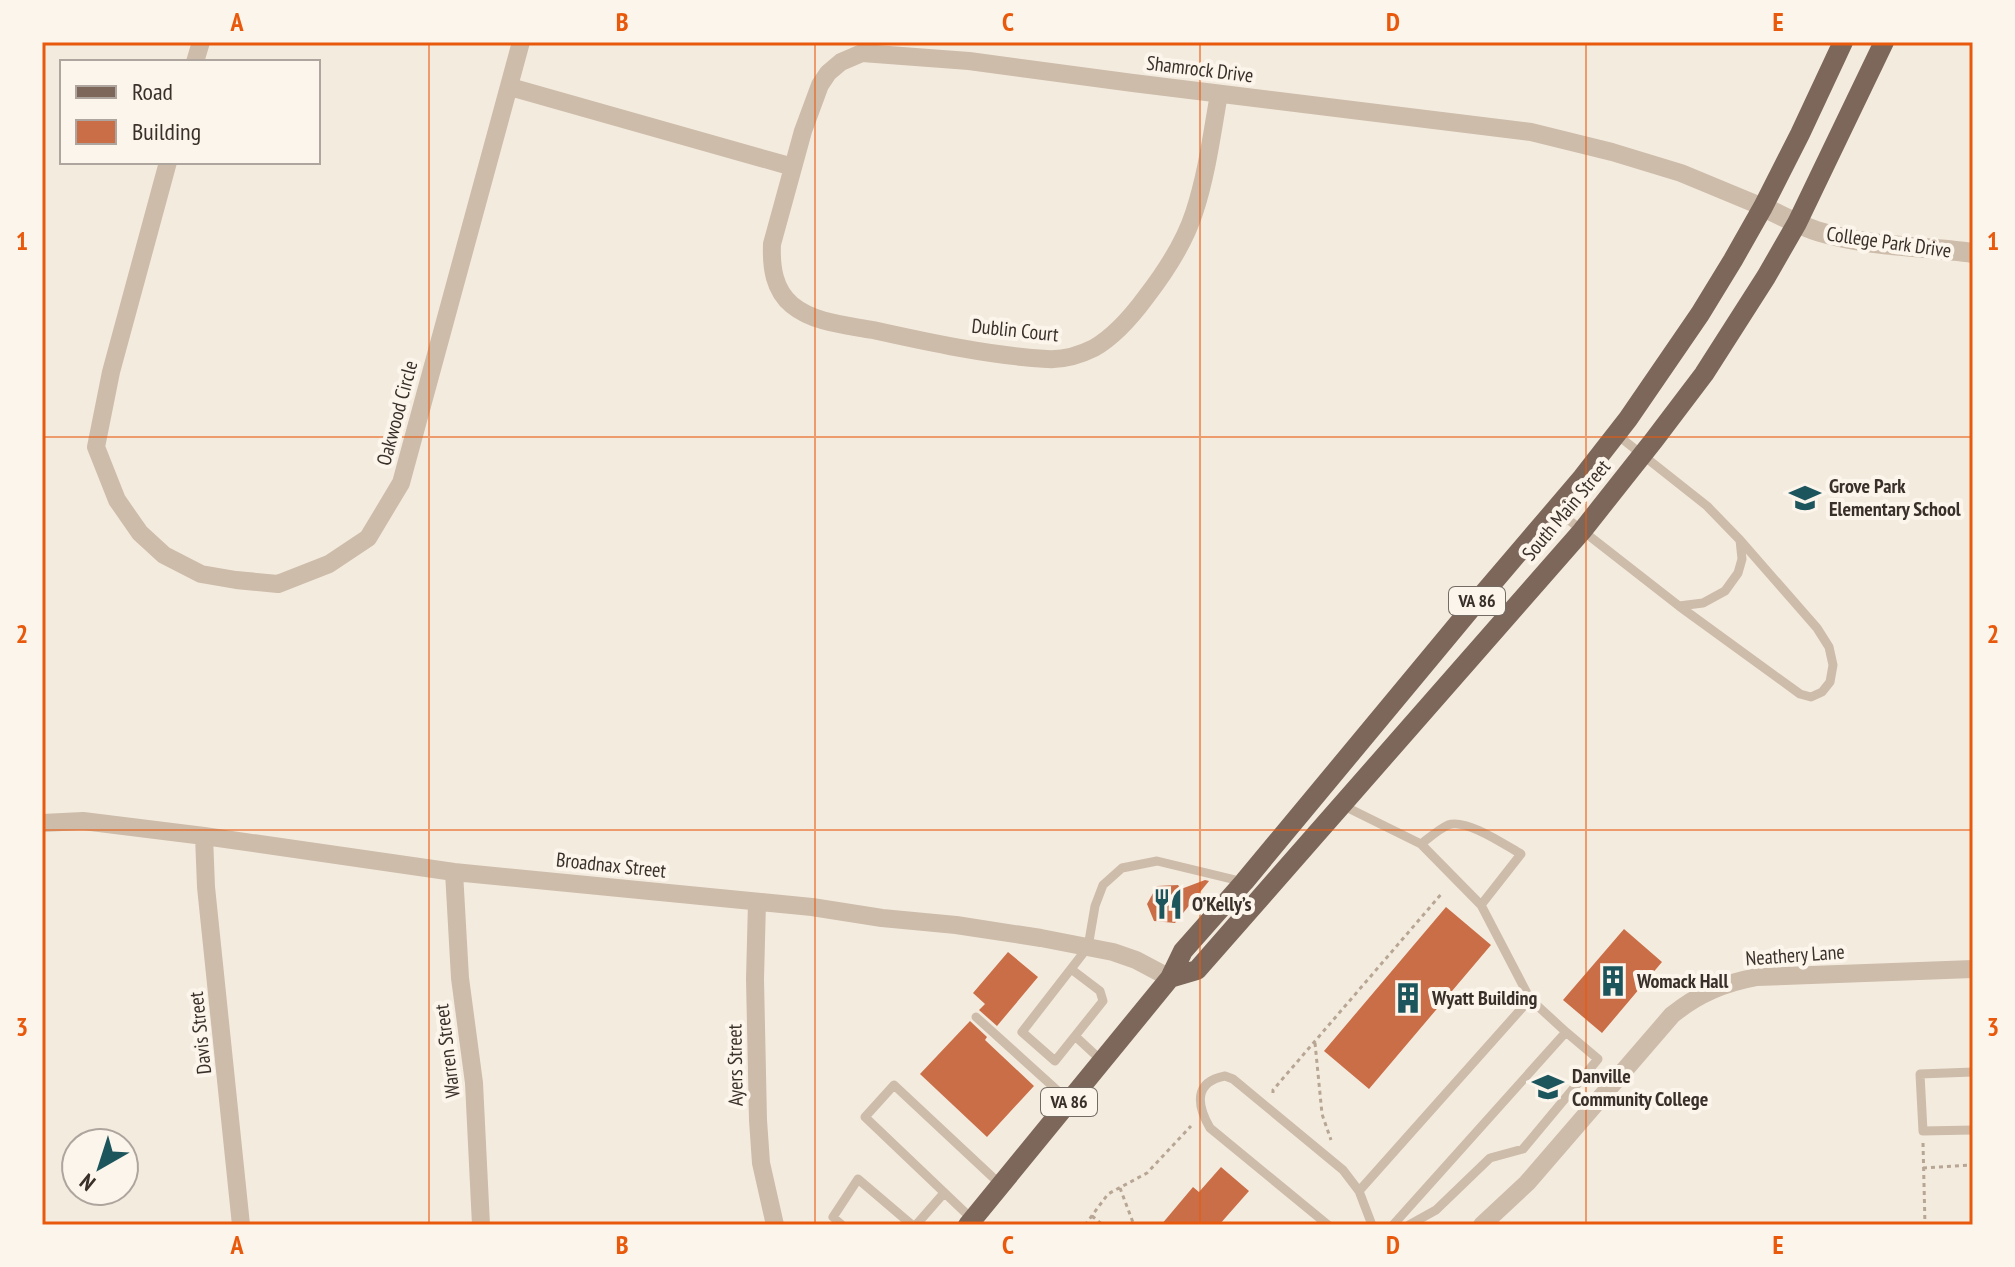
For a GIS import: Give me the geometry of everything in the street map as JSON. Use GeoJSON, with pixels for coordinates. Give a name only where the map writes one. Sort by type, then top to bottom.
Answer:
{"type":"FeatureCollection","features":[{"type":"Feature","properties":{"kind":"main road","name":"South Main Street"},"geometry":{"type":"LineString","coordinates":[[970,1222],[1170,978],[1183,951],[1244,882],[1616,434],[1700,314],[1763,207],[1843,42]]}},
{"type":"Feature","properties":{"kind":"main road","name":"South Main Street"},"geometry":{"type":"LineString","coordinates":[[1170,978],[1197,970],[1582,531],[1643,455],[1728,338],[1797,223],[1884,42]]}},
{"type":"Feature","properties":{"kind":"street","name":"Oakwood Circle"},"geometry":{"type":"LineString","coordinates":[[167,164],[111,372],[96,447],[117,500],[140,533],[164,555],[201,574],[278,584],[329,564],[368,538],[401,483],[521,42]]}},
{"type":"Feature","properties":{"kind":"street","name":"Shamrock Drive"},"geometry":{"type":"LineString","coordinates":[[793,167],[820,85],[841,62],[862,53],[969,61],[1531,132],[1681,173],[1763,207]]}},
{"type":"Feature","properties":{"kind":"street"},"geometry":{"type":"LineString","coordinates":[[510,87],[793,167]]}},
{"type":"Feature","properties":{"kind":"street","name":"Dublin Court"},"geometry":{"type":"LineString","coordinates":[[793,167],[772,244],[771,263],[780,291],[791,304],[807,315],[908,338],[1006,355],[1050,359],[1070,357],[1093,348],[1135,312],[1180,246],[1194,213],[1205,171],[1219,94]]}},
{"type":"Feature","properties":{"kind":"street","name":"College Park Drive"},"geometry":{"type":"LineString","coordinates":[[1763,207],[1817,231],[1849,239],[1973,253]]}},
{"type":"Feature","properties":{"kind":"street","name":"Broadnax Street"},"geometry":{"type":"LineString","coordinates":[[42,823],[83,821],[454,872],[812,907],[956,925],[1113,952],[1170,978]]}},
{"type":"Feature","properties":{"kind":"street","name":"Davis Street"},"geometry":{"type":"LineString","coordinates":[[204,836],[206,887],[241,1225]]}},
{"type":"Feature","properties":{"kind":"street","name":"Warren Street"},"geometry":{"type":"LineString","coordinates":[[454,872],[460,978],[474,1083],[481,1225]]}},
{"type":"Feature","properties":{"kind":"street","name":"Ayers Street"},"geometry":{"type":"LineString","coordinates":[[757,902],[758,1120],[761,1163],[775,1225]]}},
{"type":"Feature","properties":{"kind":"street","name":"Neathery Lane"},"geometry":{"type":"LineString","coordinates":[[1482,1225],[1527,1183],[1672,1015],[1709,990],[1732,981],[1757,977],[1973,969]]}},
{"type":"Feature","properties":{"kind":"lane"},"geometry":{"type":"LineString","coordinates":[[1555,510],[1800,694],[1811,697],[1822,692],[1830,682],[1833,665],[1829,647],[1817,628],[1707,506],[1616,434]]}},
{"type":"Feature","properties":{"kind":"lane"},"geometry":{"type":"LineString","coordinates":[[1679,606],[1703,603],[1725,591],[1738,573],[1742,559],[1740,540]]}},
{"type":"Feature","properties":{"kind":"lane"},"geometry":{"type":"LineString","coordinates":[[1342,805],[1421,844],[1481,905],[1530,999],[1598,1059],[1523,1149],[1490,1158],[1436,1210],[1409,1225]]}},
{"type":"Feature","properties":{"kind":"lane"},"geometry":{"type":"LineString","coordinates":[[1421,844],[1448,825],[1459,823],[1477,829],[1521,854],[1481,905]]}},
{"type":"Feature","properties":{"kind":"lane"},"geometry":{"type":"LineString","coordinates":[[1071,969],[1100,991],[1103,1001],[1083,1018],[1075,1036],[1055,1061],[1022,1032],[1088,947],[1095,906],[1103,885],[1122,868],[1157,861],[1244,882]]}},
{"type":"Feature","properties":{"kind":"lane"},"geometry":{"type":"LineString","coordinates":[[1053,993],[1062,1001]]}},
{"type":"Feature","properties":{"kind":"lane"},"geometry":{"type":"LineString","coordinates":[[1359,1191],[1530,999]]}},
{"type":"Feature","properties":{"kind":"lane"},"geometry":{"type":"LineString","coordinates":[[976,1017],[1069,1101]]}},
{"type":"Feature","properties":{"kind":"lane"},"geometry":{"type":"LineString","coordinates":[[1034,1017],[1042,1024]]}},
{"type":"Feature","properties":{"kind":"lane"},"geometry":{"type":"LineString","coordinates":[[1393,1225],[1566,1032]]}},
{"type":"Feature","properties":{"kind":"lane"},"geometry":{"type":"LineString","coordinates":[[1075,1036],[1102,1061]]}},
{"type":"Feature","properties":{"kind":"lane"},"geometry":{"type":"LineString","coordinates":[[1059,1038],[1068,1046]]}},
{"type":"Feature","properties":{"kind":"lane"},"geometry":{"type":"LineString","coordinates":[[1973,1072],[1920,1074],[1923,1131],[1973,1130]]}},
{"type":"Feature","properties":{"kind":"lane"},"geometry":{"type":"LineString","coordinates":[[1328,1225],[1210,1128],[1202,1114],[1200,1102],[1208,1082],[1225,1076],[1233,1079],[1343,1170],[1359,1191],[1372,1225]]}},
{"type":"Feature","properties":{"kind":"lane"},"geometry":{"type":"LineString","coordinates":[[970,1222],[865,1117],[894,1085],[1001,1185]]}},
{"type":"Feature","properties":{"kind":"lane"},"geometry":{"type":"LineString","coordinates":[[842,1225],[833,1217],[858,1179],[914,1225],[944,1193]]}},
{"type":"Feature","properties":{"kind":"path"},"geometry":{"type":"LineString","coordinates":[[1271,1111],[1273,1090],[1443,892]]}},
{"type":"Feature","properties":{"kind":"path"},"geometry":{"type":"LineString","coordinates":[[1315,1043],[1322,1114],[1343,1170]]}},
{"type":"Feature","properties":{"kind":"path"},"geometry":{"type":"LineString","coordinates":[[1085,1225],[1108,1194],[1147,1173],[1202,1114]]}},
{"type":"Feature","properties":{"kind":"path"},"geometry":{"type":"LineString","coordinates":[[1923,1131],[1925,1225]]}},
{"type":"Feature","properties":{"kind":"path"},"geometry":{"type":"LineString","coordinates":[[1923,1168],[1973,1165]]}},
{"type":"Feature","properties":{"kind":"path"},"geometry":{"type":"LineString","coordinates":[[1119,1187],[1134,1225]]}},
{"type":"Feature","properties":{"kind":"path"},"geometry":{"type":"LineString","coordinates":[[1092,1216],[1103,1225]]}},
{"type":"Feature","properties":{"kind":"building"},"geometry":{"type":"Polygon","coordinates":[[[1209,881],[1175,923],[1154,921],[1147,904],[1157,886],[1178,885],[1181,889],[1209,881]]]}},
{"type":"Feature","properties":{"kind":"building","name":"Wyatt Building"},"geometry":{"type":"Polygon","coordinates":[[[1446,907],[1491,945],[1369,1089],[1324,1051],[1446,907]]]}},
{"type":"Feature","properties":{"kind":"building","name":"Womack Hall"},"geometry":{"type":"Polygon","coordinates":[[[1624,929],[1662,962],[1602,1033],[1563,1000],[1624,929]]]}},
{"type":"Feature","properties":{"kind":"building"},"geometry":{"type":"Polygon","coordinates":[[[1008,952],[1038,977],[997,1026],[979,1010],[985,1004],[973,993],[1008,952]]]}},
{"type":"Feature","properties":{"kind":"building"},"geometry":{"type":"Polygon","coordinates":[[[970,1021],[987,1037],[985,1040],[1034,1086],[987,1137],[920,1074],[970,1021]]]}},
{"type":"Feature","properties":{"kind":"building"},"geometry":{"type":"Polygon","coordinates":[[[1221,1167],[1249,1191],[1219,1225],[1161,1225],[1193,1187],[1199,1192],[1221,1167]]]}},
{"type":"Feature","properties":{"kind":"place","name":"Grove Park Elementary School"},"geometry":{"type":"Point","coordinates":[1805,498]}},
{"type":"Feature","properties":{"kind":"place","name":"O’Kelly’s"},"geometry":{"type":"Point","coordinates":[1168,904]}},
{"type":"Feature","properties":{"kind":"place","name":"Womack Hall"},"geometry":{"type":"Point","coordinates":[1613,981]}},
{"type":"Feature","properties":{"kind":"place","name":"Wyatt Building"},"geometry":{"type":"Point","coordinates":[1408,998]}},
{"type":"Feature","properties":{"kind":"place","name":"Danville Community College"},"geometry":{"type":"Point","coordinates":[1548,1087]}}]}
